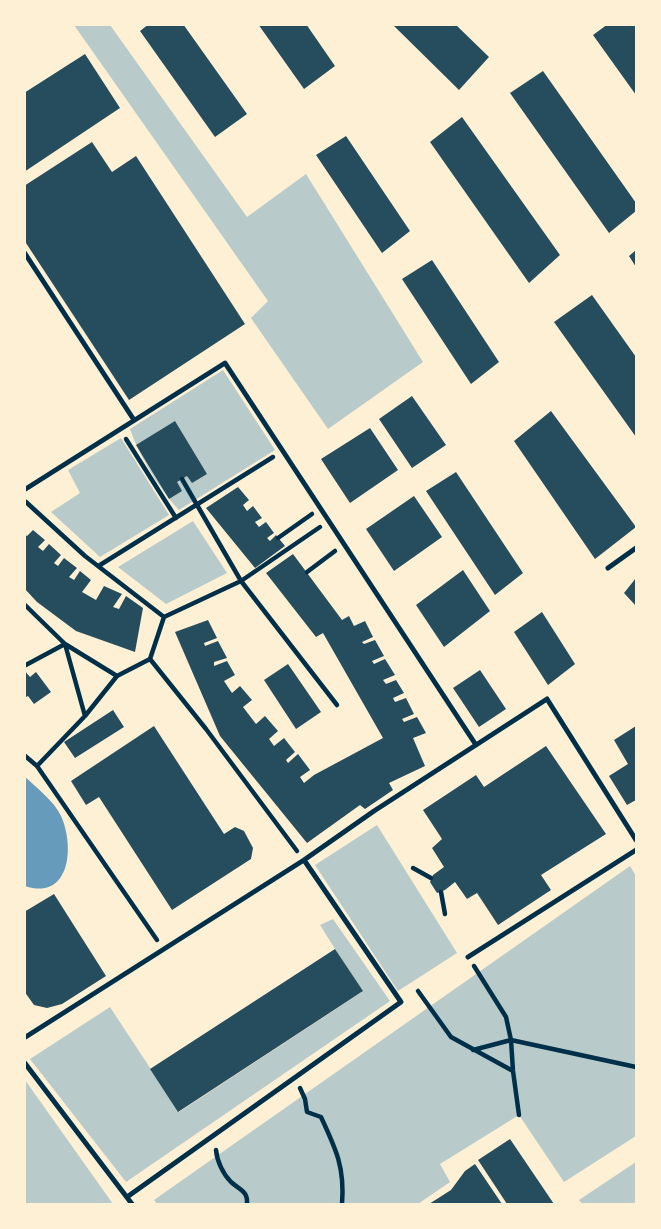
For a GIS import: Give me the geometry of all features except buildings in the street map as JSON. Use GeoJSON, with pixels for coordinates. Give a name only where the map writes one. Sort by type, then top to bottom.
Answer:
{"type":"FeatureCollection","features":[{"type":"Feature","properties":{"kind":"lane"},"geometry":{"type":"LineString","coordinates":[[24,252],[134,420]]}},
{"type":"Feature","properties":{"kind":"lane"},"geometry":{"type":"LineString","coordinates":[[24,490],[225,363],[257,405],[283,451],[476,745]]}},
{"type":"Feature","properties":{"kind":"lane"},"geometry":{"type":"LineString","coordinates":[[608,568],[636,548]]}},
{"type":"Feature","properties":{"kind":"lane"},"geometry":{"type":"LineString","coordinates":[[24,1038],[304,860],[374,811],[547,699],[636,840]]}},
{"type":"Feature","properties":{"kind":"lane"},"geometry":{"type":"LineString","coordinates":[[468,957],[636,849]]}},
{"type":"Feature","properties":{"kind":"lane"},"geometry":{"type":"LineString","coordinates":[[127,1197],[401,1002],[304,860]]}},
{"type":"Feature","properties":{"kind":"lane"},"geometry":{"type":"LineString","coordinates":[[24,1062],[132,1205]]}},
{"type":"Feature","properties":{"kind":"path"},"geometry":{"type":"LineString","coordinates":[[120,429],[176,518]]}},
{"type":"Feature","properties":{"kind":"path"},"geometry":{"type":"LineString","coordinates":[[99,566],[283,451]]}},
{"type":"Feature","properties":{"kind":"path"},"geometry":{"type":"LineString","coordinates":[[182,479],[241,581],[337,705]]}},
{"type":"Feature","properties":{"kind":"path"},"geometry":{"type":"LineString","coordinates":[[24,501],[85,556],[164,617]]}},
{"type":"Feature","properties":{"kind":"path"},"geometry":{"type":"LineString","coordinates":[[278,538],[321,508]]}},
{"type":"Feature","properties":{"kind":"path"},"geometry":{"type":"LineString","coordinates":[[37,766],[85,716],[117,676],[150,659],[164,617],[241,581],[330,520]]}},
{"type":"Feature","properties":{"kind":"path"},"geometry":{"type":"LineString","coordinates":[[307,572],[344,545]]}},
{"type":"Feature","properties":{"kind":"path"},"geometry":{"type":"LineString","coordinates":[[26,608],[65,643],[117,676]]}},
{"type":"Feature","properties":{"kind":"path"},"geometry":{"type":"LineString","coordinates":[[24,666],[65,643]]}},
{"type":"Feature","properties":{"kind":"path"},"geometry":{"type":"LineString","coordinates":[[65,643],[85,716]]}},
{"type":"Feature","properties":{"kind":"path"},"geometry":{"type":"LineString","coordinates":[[150,659],[304,860]]}},
{"type":"Feature","properties":{"kind":"path"},"geometry":{"type":"LineString","coordinates":[[24,755],[37,766],[164,949]]}},
{"type":"Feature","properties":{"kind":"path"},"geometry":{"type":"LineString","coordinates":[[413,868],[431,878]]}},
{"type":"Feature","properties":{"kind":"path"},"geometry":{"type":"LineString","coordinates":[[441,892],[445,914]]}},
{"type":"Feature","properties":{"kind":"path"},"geometry":{"type":"LineString","coordinates":[[468,957],[506,1017],[512,1040],[519,1115]]}},
{"type":"Feature","properties":{"kind":"path"},"geometry":{"type":"LineString","coordinates":[[418,991],[451,1037],[513,1071]]}},
{"type":"Feature","properties":{"kind":"path"},"geometry":{"type":"LineString","coordinates":[[474,1049],[512,1040],[636,1067]]}},
{"type":"Feature","properties":{"kind":"path"},"geometry":{"type":"LineString","coordinates":[[295,1078],[305,1099],[307,1112],[321,1117],[333,1142],[343,1174],[342,1205]]}},
{"type":"Feature","properties":{"kind":"path"},"geometry":{"type":"LineString","coordinates":[[215,1136],[217,1160],[230,1181],[244,1191],[248,1197],[247,1205]]}},
{"type":"Feature","properties":{"kind":"shaded area"},"geometry":{"type":"Polygon","coordinates":[[[74,25],[110,25],[247,217],[306,174],[423,362],[328,429],[251,318],[268,301],[74,25]]]}},
{"type":"Feature","properties":{"kind":"shaded area"},"geometry":{"type":"Polygon","coordinates":[[[223,370],[275,450],[179,510],[151,472],[130,429],[223,370]]]}},
{"type":"Feature","properties":{"kind":"shaded area"},"geometry":{"type":"Polygon","coordinates":[[[121,438],[169,515],[100,557],[51,512],[80,493],[68,470],[121,438]]]}},
{"type":"Feature","properties":{"kind":"shaded area"},"geometry":{"type":"Polygon","coordinates":[[[193,521],[227,573],[166,604],[118,567],[193,521]]]}},
{"type":"Feature","properties":{"kind":"shaded area"},"geometry":{"type":"Polygon","coordinates":[[[377,825],[457,953],[398,991],[315,865],[377,825]]]}},
{"type":"Feature","properties":{"kind":"shaded area"},"geometry":{"type":"Polygon","coordinates":[[[630,866],[636,876],[636,1136],[564,1182],[519,1115],[440,1164],[450,1182],[418,1204],[157,1204],[154,1200],[630,866]]]}},
{"type":"Feature","properties":{"kind":"shaded area"},"geometry":{"type":"Polygon","coordinates":[[[333,919],[390,1001],[126,1182],[30,1059],[110,1007],[179,1112],[362,992],[320,925],[333,919]]]}},
{"type":"Feature","properties":{"kind":"shaded area"},"geometry":{"type":"Polygon","coordinates":[[[25,1080],[113,1204],[25,1204],[25,1080]]]}},
{"type":"Feature","properties":{"kind":"shaded area"},"geometry":{"type":"Polygon","coordinates":[[[636,1162],[636,1204],[582,1204],[579,1200],[636,1162]]]}},
{"type":"Feature","properties":{"kind":"water"},"geometry":{"type":"Polygon","coordinates":[[[24,776],[58,810],[68,842],[68,856],[60,879],[52,886],[40,889],[25,886],[24,776]]]}}]}
